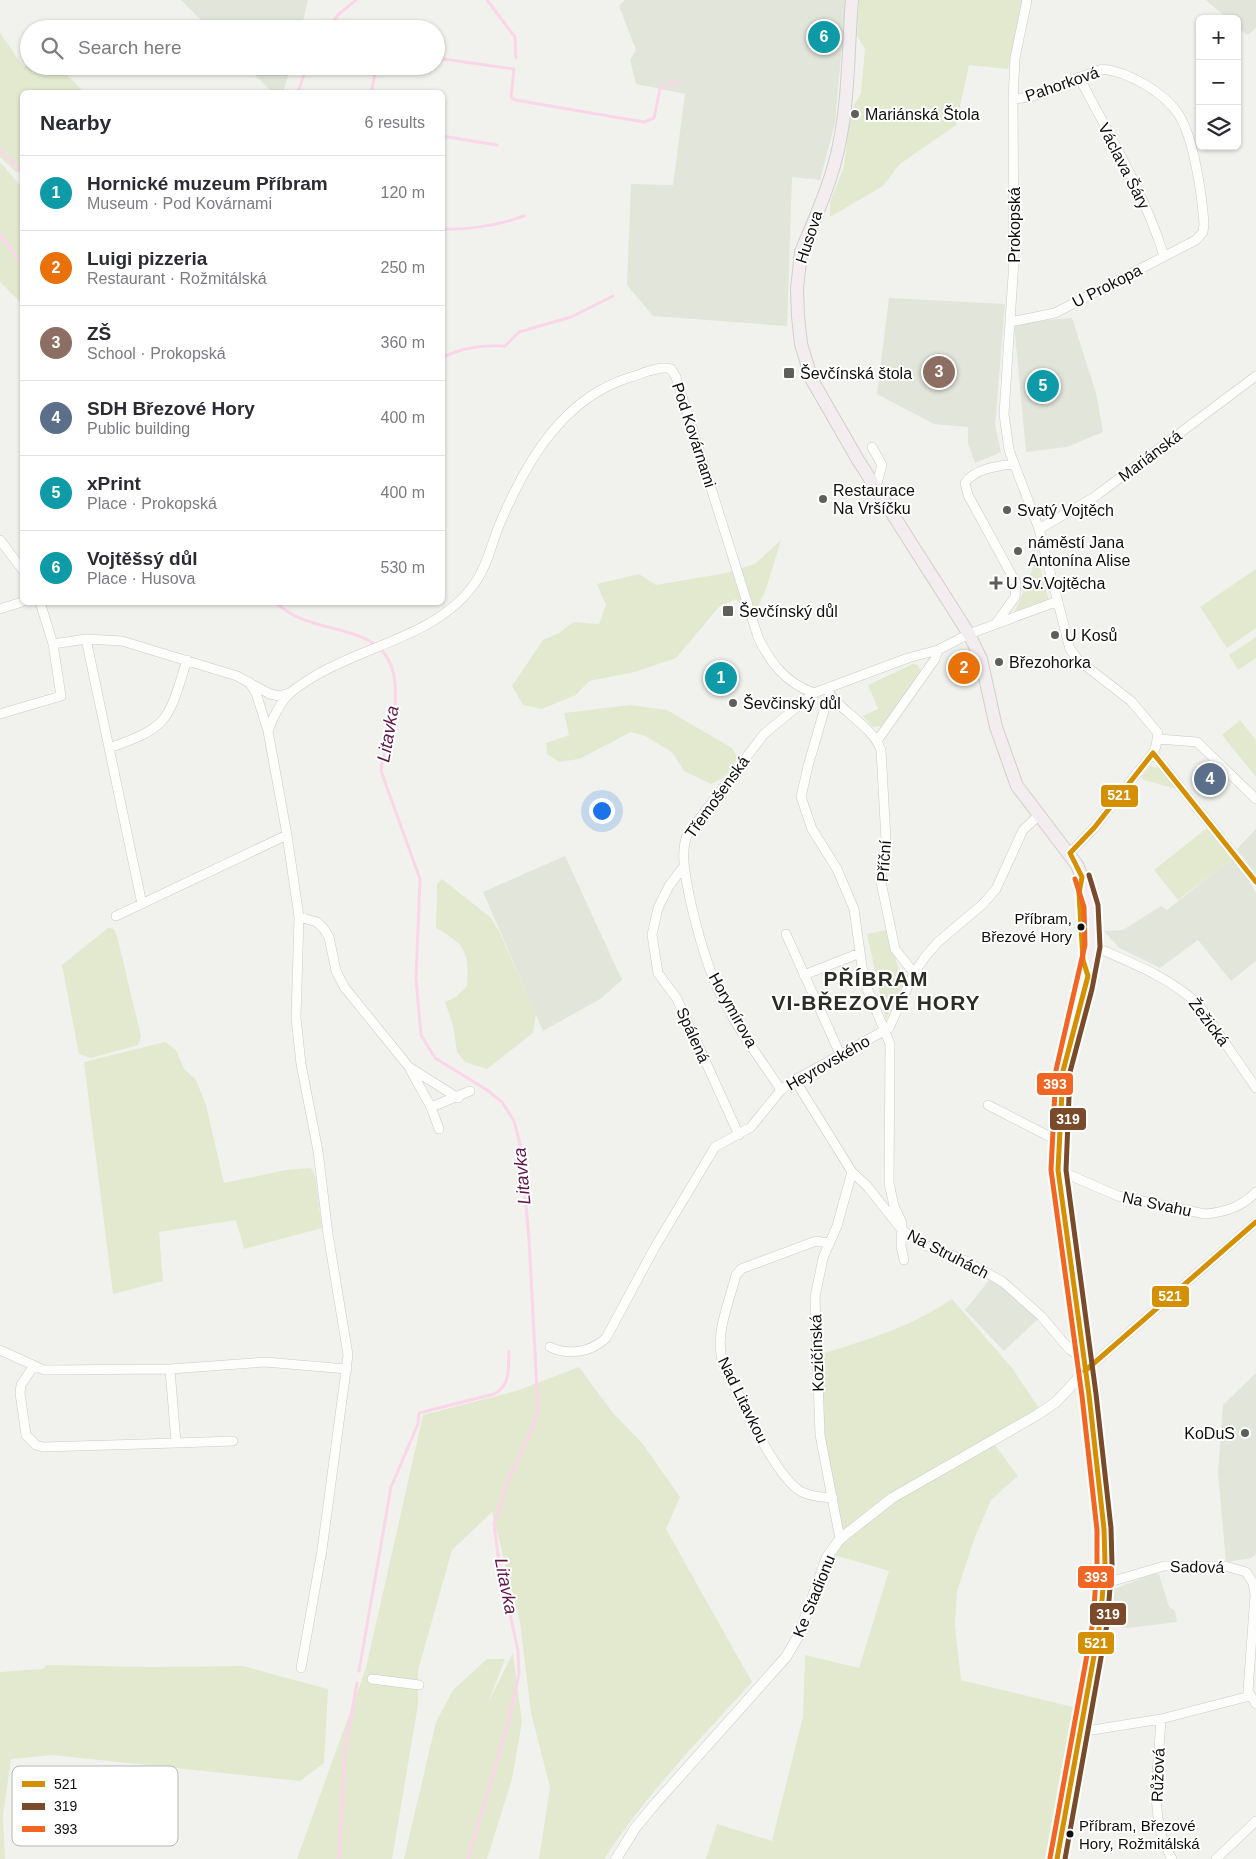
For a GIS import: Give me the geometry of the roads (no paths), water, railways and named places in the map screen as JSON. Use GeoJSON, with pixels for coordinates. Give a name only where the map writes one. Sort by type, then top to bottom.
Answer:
{"type":"FeatureCollection","features":[{"type":"Feature","properties":{"kind":"main road","name":"Husova"},"geometry":{"type":"LineString","coordinates":[[852,0],[845,104],[839,144],[835,162],[801,252],[797,303],[801,344],[812,380],[876,487],[969,634],[981,660],[996,727],[1017,786],[1038,816],[1070,853],[1082,877],[1091,906],[1093,946],[1085,988],[1063,1071],[1058,1170],[1104,1529],[1103,1584],[1100,1623],[1058,1859]]}},
{"type":"Feature","properties":{"kind":"street","name":"Prokopská"},"geometry":{"type":"LineString","coordinates":[[1027,0],[1014,58],[1014,260],[1004,414],[1009,450],[1039,529],[1073,656],[1131,701],[1156,728],[1158,738]]}},
{"type":"Feature","properties":{"kind":"street","name":"Pahorková"},"geometry":{"type":"LineString","coordinates":[[1013,99],[1030,97],[1102,68],[1115,70],[1136,79],[1170,104],[1178,114],[1192,155],[1200,192],[1204,224],[1200,237]]}},
{"type":"Feature","properties":{"kind":"street","name":"Václava Šáry"},"geometry":{"type":"LineString","coordinates":[[1079,77],[1140,197],[1158,236],[1164,256]]}},
{"type":"Feature","properties":{"kind":"street","name":"U Prokopa"},"geometry":{"type":"LineString","coordinates":[[1010,322],[1055,313],[1200,237]]}},
{"type":"Feature","properties":{"kind":"street","name":"Pod Kovárnami"},"geometry":{"type":"LineString","coordinates":[[289,693],[319,673],[423,626],[465,596],[476,582],[517,488],[547,437],[560,421],[593,395],[618,381],[667,368],[671,369],[676,377],[758,637],[769,659],[784,676],[793,684],[814,693]]}},
{"type":"Feature","properties":{"kind":"street","name":"Mariánská"},"geometry":{"type":"LineString","coordinates":[[1039,529],[1093,498],[1256,376]]}},
{"type":"Feature","properties":{"kind":"street"},"geometry":{"type":"LineString","coordinates":[[872,447],[882,465],[876,487]]}},
{"type":"Feature","properties":{"kind":"street"},"geometry":{"type":"LineString","coordinates":[[996,623],[1015,597],[1016,583],[968,495],[964,483],[982,471],[1013,464]]}},
{"type":"Feature","properties":{"kind":"street"},"geometry":{"type":"LineString","coordinates":[[0,540],[20,566]]}},
{"type":"Feature","properties":{"kind":"street","name":"Třemošenská"},"geometry":{"type":"LineString","coordinates":[[684,866],[684,843],[687,835],[736,768],[764,734],[790,710],[814,693],[829,693],[908,658],[938,650],[969,634],[1058,601]]}},
{"type":"Feature","properties":{"kind":"street"},"geometry":{"type":"LineString","coordinates":[[0,609],[20,603]]}},
{"type":"Feature","properties":{"kind":"street"},"geometry":{"type":"LineString","coordinates":[[0,714],[61,696],[53,644],[41,605]]}},
{"type":"Feature","properties":{"kind":"street"},"geometry":{"type":"LineString","coordinates":[[53,644],[86,639],[122,641],[187,660],[250,682],[270,694],[279,696],[289,693]]}},
{"type":"Feature","properties":{"kind":"street"},"geometry":{"type":"LineString","coordinates":[[86,639],[142,904]]}},
{"type":"Feature","properties":{"kind":"street"},"geometry":{"type":"LineString","coordinates":[[829,693],[877,741],[935,660],[938,650]]}},
{"type":"Feature","properties":{"kind":"street"},"geometry":{"type":"LineString","coordinates":[[109,748],[149,733],[162,722],[170,710],[187,660]]}},
{"type":"Feature","properties":{"kind":"street"},"geometry":{"type":"LineString","coordinates":[[250,682],[256,693],[268,730],[287,835],[299,917],[296,1018],[300,1055],[318,1151],[328,1234],[347,1340],[347,1369],[322,1550],[301,1668]]}},
{"type":"Feature","properties":{"kind":"street"},"geometry":{"type":"LineString","coordinates":[[268,730],[276,710],[289,693]]}},
{"type":"Feature","properties":{"kind":"street","name":"Na Struhách"},"geometry":{"type":"LineString","coordinates":[[829,693],[801,797],[812,829],[846,888],[854,909],[864,981],[883,1032],[890,1044],[889,1183],[894,1206],[902,1223],[901,1246],[904,1260]]}},
{"type":"Feature","properties":{"kind":"street"},"geometry":{"type":"LineString","coordinates":[[1070,853],[1094,828],[1153,753],[1158,738],[1197,742],[1256,799]]}},
{"type":"Feature","properties":{"kind":"street","name":"Příční"},"geometry":{"type":"LineString","coordinates":[[877,741],[881,750],[886,840],[881,882],[895,949],[914,973]]}},
{"type":"Feature","properties":{"kind":"street"},"geometry":{"type":"LineString","coordinates":[[1153,753],[1256,882]]}},
{"type":"Feature","properties":{"kind":"street","name":"Heyrovského"},"geometry":{"type":"LineString","coordinates":[[550,1347],[582,1351],[599,1345],[606,1338],[655,1247],[715,1147],[751,1127],[781,1090],[795,1080],[883,1032],[892,1021],[914,973],[938,942],[982,904],[996,889],[1023,830],[1038,816]]}},
{"type":"Feature","properties":{"kind":"street"},"geometry":{"type":"LineString","coordinates":[[116,916],[287,835]]}},
{"type":"Feature","properties":{"kind":"street","name":"Spálená"},"geometry":{"type":"LineString","coordinates":[[684,866],[669,886],[658,908],[652,935],[658,973],[677,999],[739,1135]]}},
{"type":"Feature","properties":{"kind":"street","name":"Horymírova"},"geometry":{"type":"LineString","coordinates":[[684,866],[697,927],[717,987],[734,1019],[781,1090]]}},
{"type":"Feature","properties":{"kind":"street"},"geometry":{"type":"LineString","coordinates":[[299,917],[317,922],[324,929],[329,938],[336,971],[345,988],[409,1067],[431,1107],[439,1129]]}},
{"type":"Feature","properties":{"kind":"street"},"geometry":{"type":"LineString","coordinates":[[786,934],[840,1054]]}},
{"type":"Feature","properties":{"kind":"street","name":"Žežická"},"geometry":{"type":"LineString","coordinates":[[1093,946],[1158,974],[1188,994],[1199,1005],[1256,1088]]}},
{"type":"Feature","properties":{"kind":"street"},"geometry":{"type":"LineString","coordinates":[[804,975],[860,953]]}},
{"type":"Feature","properties":{"kind":"street"},"geometry":{"type":"LineString","coordinates":[[409,1067],[458,1098]]}},
{"type":"Feature","properties":{"kind":"street","name":"Na Struhách"},"geometry":{"type":"LineString","coordinates":[[795,1080],[852,1172],[867,1186],[902,1230],[925,1245],[966,1260],[1003,1282],[1041,1316],[1069,1349],[1083,1358]]}},
{"type":"Feature","properties":{"kind":"street"},"geometry":{"type":"LineString","coordinates":[[431,1107],[458,1098],[470,1091]]}},
{"type":"Feature","properties":{"kind":"street"},"geometry":{"type":"LineString","coordinates":[[988,1106],[1058,1141]]}},
{"type":"Feature","properties":{"kind":"street","name":"Na Svahu"},"geometry":{"type":"LineString","coordinates":[[1058,1170],[1118,1196],[1205,1214],[1223,1212],[1240,1206],[1256,1192]]}},
{"type":"Feature","properties":{"kind":"street","name":"Kozičínská"},"geometry":{"type":"LineString","coordinates":[[840,1539],[820,1435],[815,1320],[817,1287],[828,1243],[837,1226],[852,1172]]}},
{"type":"Feature","properties":{"kind":"street"},"geometry":{"type":"LineString","coordinates":[[1085,1371],[1256,1222]]}},
{"type":"Feature","properties":{"kind":"street","name":"Nad Litavkou"},"geometry":{"type":"LineString","coordinates":[[828,1243],[816,1241],[741,1269],[736,1275],[720,1338],[719,1351],[723,1364],[782,1474],[803,1492],[816,1497],[832,1498]]}},
{"type":"Feature","properties":{"kind":"street"},"geometry":{"type":"LineString","coordinates":[[0,1350],[33,1367],[44,1370],[170,1369],[264,1362],[347,1369]]}},
{"type":"Feature","properties":{"kind":"street"},"geometry":{"type":"LineString","coordinates":[[33,1367],[21,1384],[20,1393],[26,1435],[36,1445],[233,1441]]}},
{"type":"Feature","properties":{"kind":"street"},"geometry":{"type":"LineString","coordinates":[[170,1369],[176,1443]]}},
{"type":"Feature","properties":{"kind":"street","name":"Ke Stadionu"},"geometry":{"type":"LineString","coordinates":[[616,1859],[636,1827],[655,1804],[786,1657],[800,1634],[827,1557],[840,1539],[892,1498],[1037,1416],[1056,1402],[1085,1371]]}},
{"type":"Feature","properties":{"kind":"street","name":"Sadová"},"geometry":{"type":"LineString","coordinates":[[1103,1584],[1164,1566],[1225,1566],[1246,1572],[1253,1583],[1255,1594],[1248,1691],[1250,1696]]}},
{"type":"Feature","properties":{"kind":"street"},"geometry":{"type":"LineString","coordinates":[[372,1679],[420,1685]]}},
{"type":"Feature","properties":{"kind":"street"},"geometry":{"type":"LineString","coordinates":[[1080,1732],[1161,1719],[1250,1696],[1256,1704]]}},
{"type":"Feature","properties":{"kind":"street","name":"Růžová"},"geometry":{"type":"LineString","coordinates":[[1161,1719],[1157,1809],[1161,1836],[1172,1859]]}},
{"type":"Feature","properties":{"kind":"street"},"geometry":{"type":"LineString","coordinates":[[1216,1859],[1256,1821]]}},
{"type":"Feature","properties":{"kind":"waterway"},"geometry":{"type":"LineString","coordinates":[[334,20],[356,0]]}},
{"type":"Feature","properties":{"kind":"waterway"},"geometry":{"type":"LineString","coordinates":[[487,0],[515,37],[516,58]]}},
{"type":"Feature","properties":{"kind":"waterway"},"geometry":{"type":"LineString","coordinates":[[445,59],[514,69],[511,97],[515,100],[644,122],[654,118],[660,89],[670,83],[679,83]]}},
{"type":"Feature","properties":{"kind":"waterway"},"geometry":{"type":"LineString","coordinates":[[299,90],[304,75]]}},
{"type":"Feature","properties":{"kind":"waterway"},"geometry":{"type":"LineString","coordinates":[[371,90],[375,75]]}},
{"type":"Feature","properties":{"kind":"waterway"},"geometry":{"type":"LineString","coordinates":[[445,136],[497,145]]}},
{"type":"Feature","properties":{"kind":"waterway"},"geometry":{"type":"LineString","coordinates":[[0,150],[20,170]]}},
{"type":"Feature","properties":{"kind":"waterway"},"geometry":{"type":"LineString","coordinates":[[445,229],[483,227],[524,216]]}},
{"type":"Feature","properties":{"kind":"waterway","name":"Litavka"},"geometry":{"type":"LineString","coordinates":[[0,235],[20,261]]}},
{"type":"Feature","properties":{"kind":"waterway"},"geometry":{"type":"LineString","coordinates":[[445,357],[457,351],[473,348],[505,346],[519,332],[571,317],[613,296]]}},
{"type":"Feature","properties":{"kind":"waterway","name":"Litavka"},"geometry":{"type":"LineString","coordinates":[[280,605],[291,614],[309,622],[348,632],[365,639],[380,648],[390,663],[395,685],[395,711],[392,732],[383,757],[381,771],[420,879],[416,978],[421,1035],[435,1058],[487,1090],[502,1102],[514,1121],[521,1148],[529,1239],[538,1410],[531,1432],[509,1478],[494,1524],[499,1562],[518,1651],[519,1674],[508,1723],[468,1859]]}},
{"type":"Feature","properties":{"kind":"waterway"},"geometry":{"type":"LineString","coordinates":[[359,1671],[391,1487],[418,1424],[419,1413],[494,1394],[503,1386],[508,1376],[509,1351]]}},
{"type":"Feature","properties":{"kind":"waterway"},"geometry":{"type":"LineString","coordinates":[[339,1859],[345,1749],[357,1683]]}},
{"type":"Feature","properties":{"kind":"place","name":"Vojtěšsý důl"},"geometry":{"type":"Point","coordinates":[824,37]}},
{"type":"Feature","properties":{"kind":"place","name":"Mariánská Štola"},"geometry":{"type":"Point","coordinates":[855,114]}},
{"type":"Feature","properties":{"kind":"place","name":"ZŠ"},"geometry":{"type":"Point","coordinates":[939,372]}},
{"type":"Feature","properties":{"kind":"place","name":"Ševčínská štola"},"geometry":{"type":"Point","coordinates":[789,373]}},
{"type":"Feature","properties":{"kind":"place","name":"xPrint"},"geometry":{"type":"Point","coordinates":[1043,386]}},
{"type":"Feature","properties":{"kind":"place","name":"Restaurace Na Vršíčku"},"geometry":{"type":"Point","coordinates":[823,499]}},
{"type":"Feature","properties":{"kind":"place","name":"Svatý Vojtěch"},"geometry":{"type":"Point","coordinates":[1007,510]}},
{"type":"Feature","properties":{"kind":"place","name":"náměstí Jana Antonína Alise"},"geometry":{"type":"Point","coordinates":[1018,551]}},
{"type":"Feature","properties":{"kind":"place","name":"U Sv.Vojtěcha"},"geometry":{"type":"Point","coordinates":[996,583]}},
{"type":"Feature","properties":{"kind":"place","name":"Ševčínský důl"},"geometry":{"type":"Point","coordinates":[728,611]}},
{"type":"Feature","properties":{"kind":"place","name":"U Kosů"},"geometry":{"type":"Point","coordinates":[1055,635]}},
{"type":"Feature","properties":{"kind":"place","name":"Březohorka"},"geometry":{"type":"Point","coordinates":[999,662]}},
{"type":"Feature","properties":{"kind":"place","name":"Luigi pizzeria"},"geometry":{"type":"Point","coordinates":[964,668]}},
{"type":"Feature","properties":{"kind":"place","name":"Hornické muzeum Příbram"},"geometry":{"type":"Point","coordinates":[721,678]}},
{"type":"Feature","properties":{"kind":"place","name":"Ševčinský důl"},"geometry":{"type":"Point","coordinates":[733,703]}},
{"type":"Feature","properties":{"kind":"place","name":"SDH Březové Hory"},"geometry":{"type":"Point","coordinates":[1210,779]}},
{"type":"Feature","properties":{"kind":"place","name":"Příbram, Březové Hory"},"geometry":{"type":"Point","coordinates":[1081,927]}},
{"type":"Feature","properties":{"kind":"place","name":"KoDuS"},"geometry":{"type":"Point","coordinates":[1245,1433]}},
{"type":"Feature","properties":{"kind":"place","name":"Příbram, Březové Hory, Rožmitálská"},"geometry":{"type":"Point","coordinates":[1070,1834]}},
{"type":"Feature","properties":{"kind":"district","name":"PŘÍBRAM VI-BŘEZOVÉ HORY"},"geometry":{"type":"Point","coordinates":[876,990]}}]}
